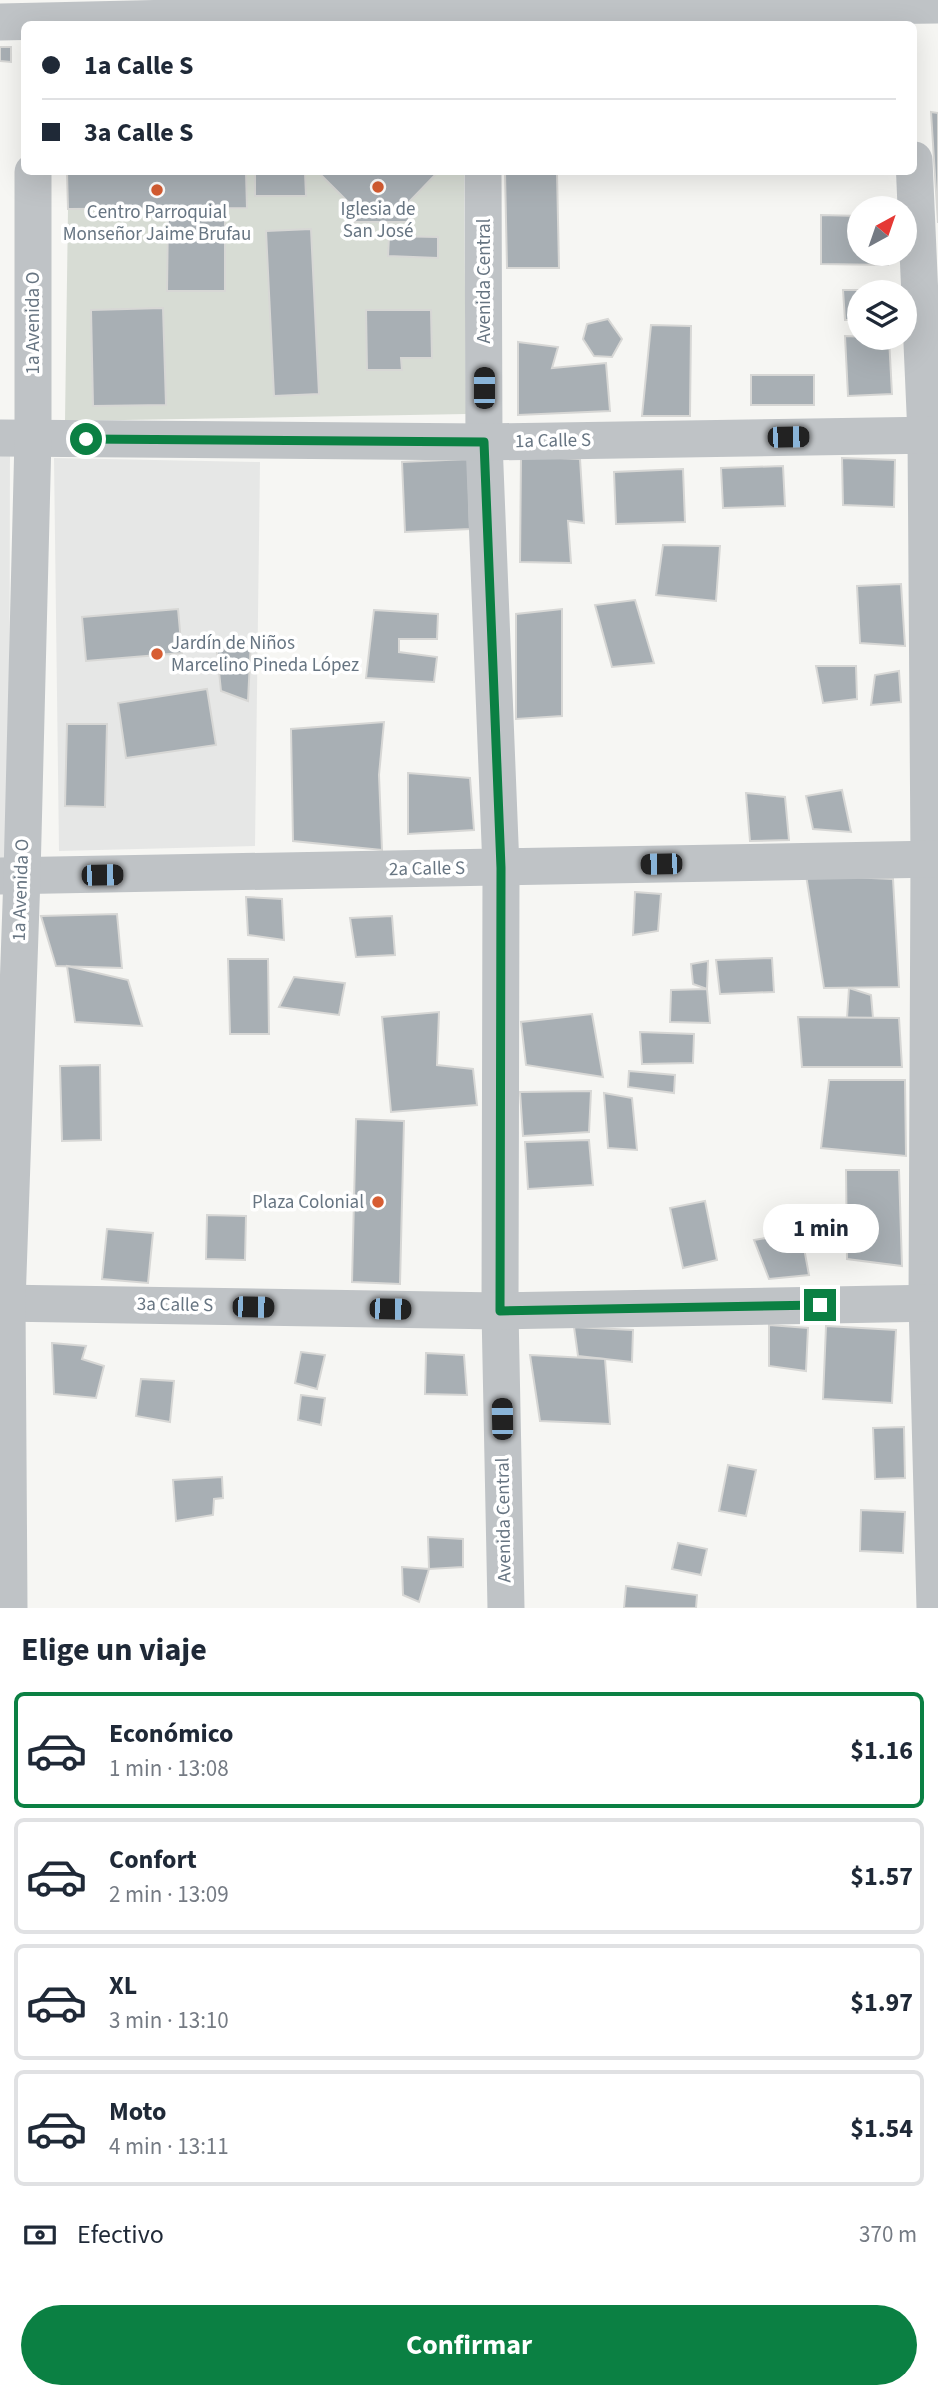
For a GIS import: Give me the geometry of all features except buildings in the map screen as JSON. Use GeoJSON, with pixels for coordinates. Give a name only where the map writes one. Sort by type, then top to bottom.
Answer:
{"type":"FeatureCollection","features":[{"type":"Feature","properties":{"kind":"street"},"geometry":{"type":"LineString","coordinates":[[25,17],[915,9]]}},
{"type":"Feature","properties":{"kind":"street","name":"1a Avenida O"},"geometry":{"type":"LineString","coordinates":[[9,1608],[3,1303],[17,438],[33,175]]}},
{"type":"Feature","properties":{"kind":"street","name":"Avenida Central"},"geometry":{"type":"LineString","coordinates":[[483,175],[484,442],[501,868],[500,1311],[506,1608]]}},
{"type":"Feature","properties":{"kind":"street"},"geometry":{"type":"LineString","coordinates":[[915,175],[932,435],[932,1303],[935,1608]]}},
{"type":"Feature","properties":{"kind":"street","name":"1a Calle S"},"geometry":{"type":"LineString","coordinates":[[17,438],[484,442],[932,435]]}},
{"type":"Feature","properties":{"kind":"street","name":"2a Calle S"},"geometry":{"type":"LineString","coordinates":[[11,876],[933,859]]}},
{"type":"Feature","properties":{"kind":"street","name":"3a Calle S"},"geometry":{"type":"LineString","coordinates":[[3,1303],[500,1311],[932,1303]]}},
{"type":"Feature","properties":{"kind":"shaded area"},"geometry":{"type":"Polygon","coordinates":[[[246,175],[321,175],[349,203],[349,222],[408,222],[409,202],[435,175],[464,175],[466,414],[65,421],[68,209],[247,208],[246,175]]]}},
{"type":"Feature","properties":{"kind":"shaded area"},"geometry":{"type":"Polygon","coordinates":[[[0,451],[10,451],[9,858],[0,858],[0,451]]]}},
{"type":"Feature","properties":{"kind":"shaded area","name":"Jardín de Niños Marcelino Pineda López"},"geometry":{"type":"Polygon","coordinates":[[[54,458],[260,462],[255,846],[59,851],[54,458]]]}},
{"type":"Feature","properties":{"kind":"place","name":"Iglesia de San José"},"geometry":{"type":"Point","coordinates":[378,187]}},
{"type":"Feature","properties":{"kind":"place","name":"Centro Parroquial Monseñor Jaime Brufau"},"geometry":{"type":"Point","coordinates":[157,190]}},
{"type":"Feature","properties":{"kind":"place","name":"Jardín de Niños Marcelino Pineda López"},"geometry":{"type":"Point","coordinates":[157,654]}},
{"type":"Feature","properties":{"kind":"place","name":"Plaza Colonial"},"geometry":{"type":"Point","coordinates":[378,1202]}},
{"type":"Feature","properties":{"kind":"route"},"geometry":{"type":"LineString","coordinates":[[86,439],[484,442],[501,868],[500,1311],[820,1305]]}}]}
